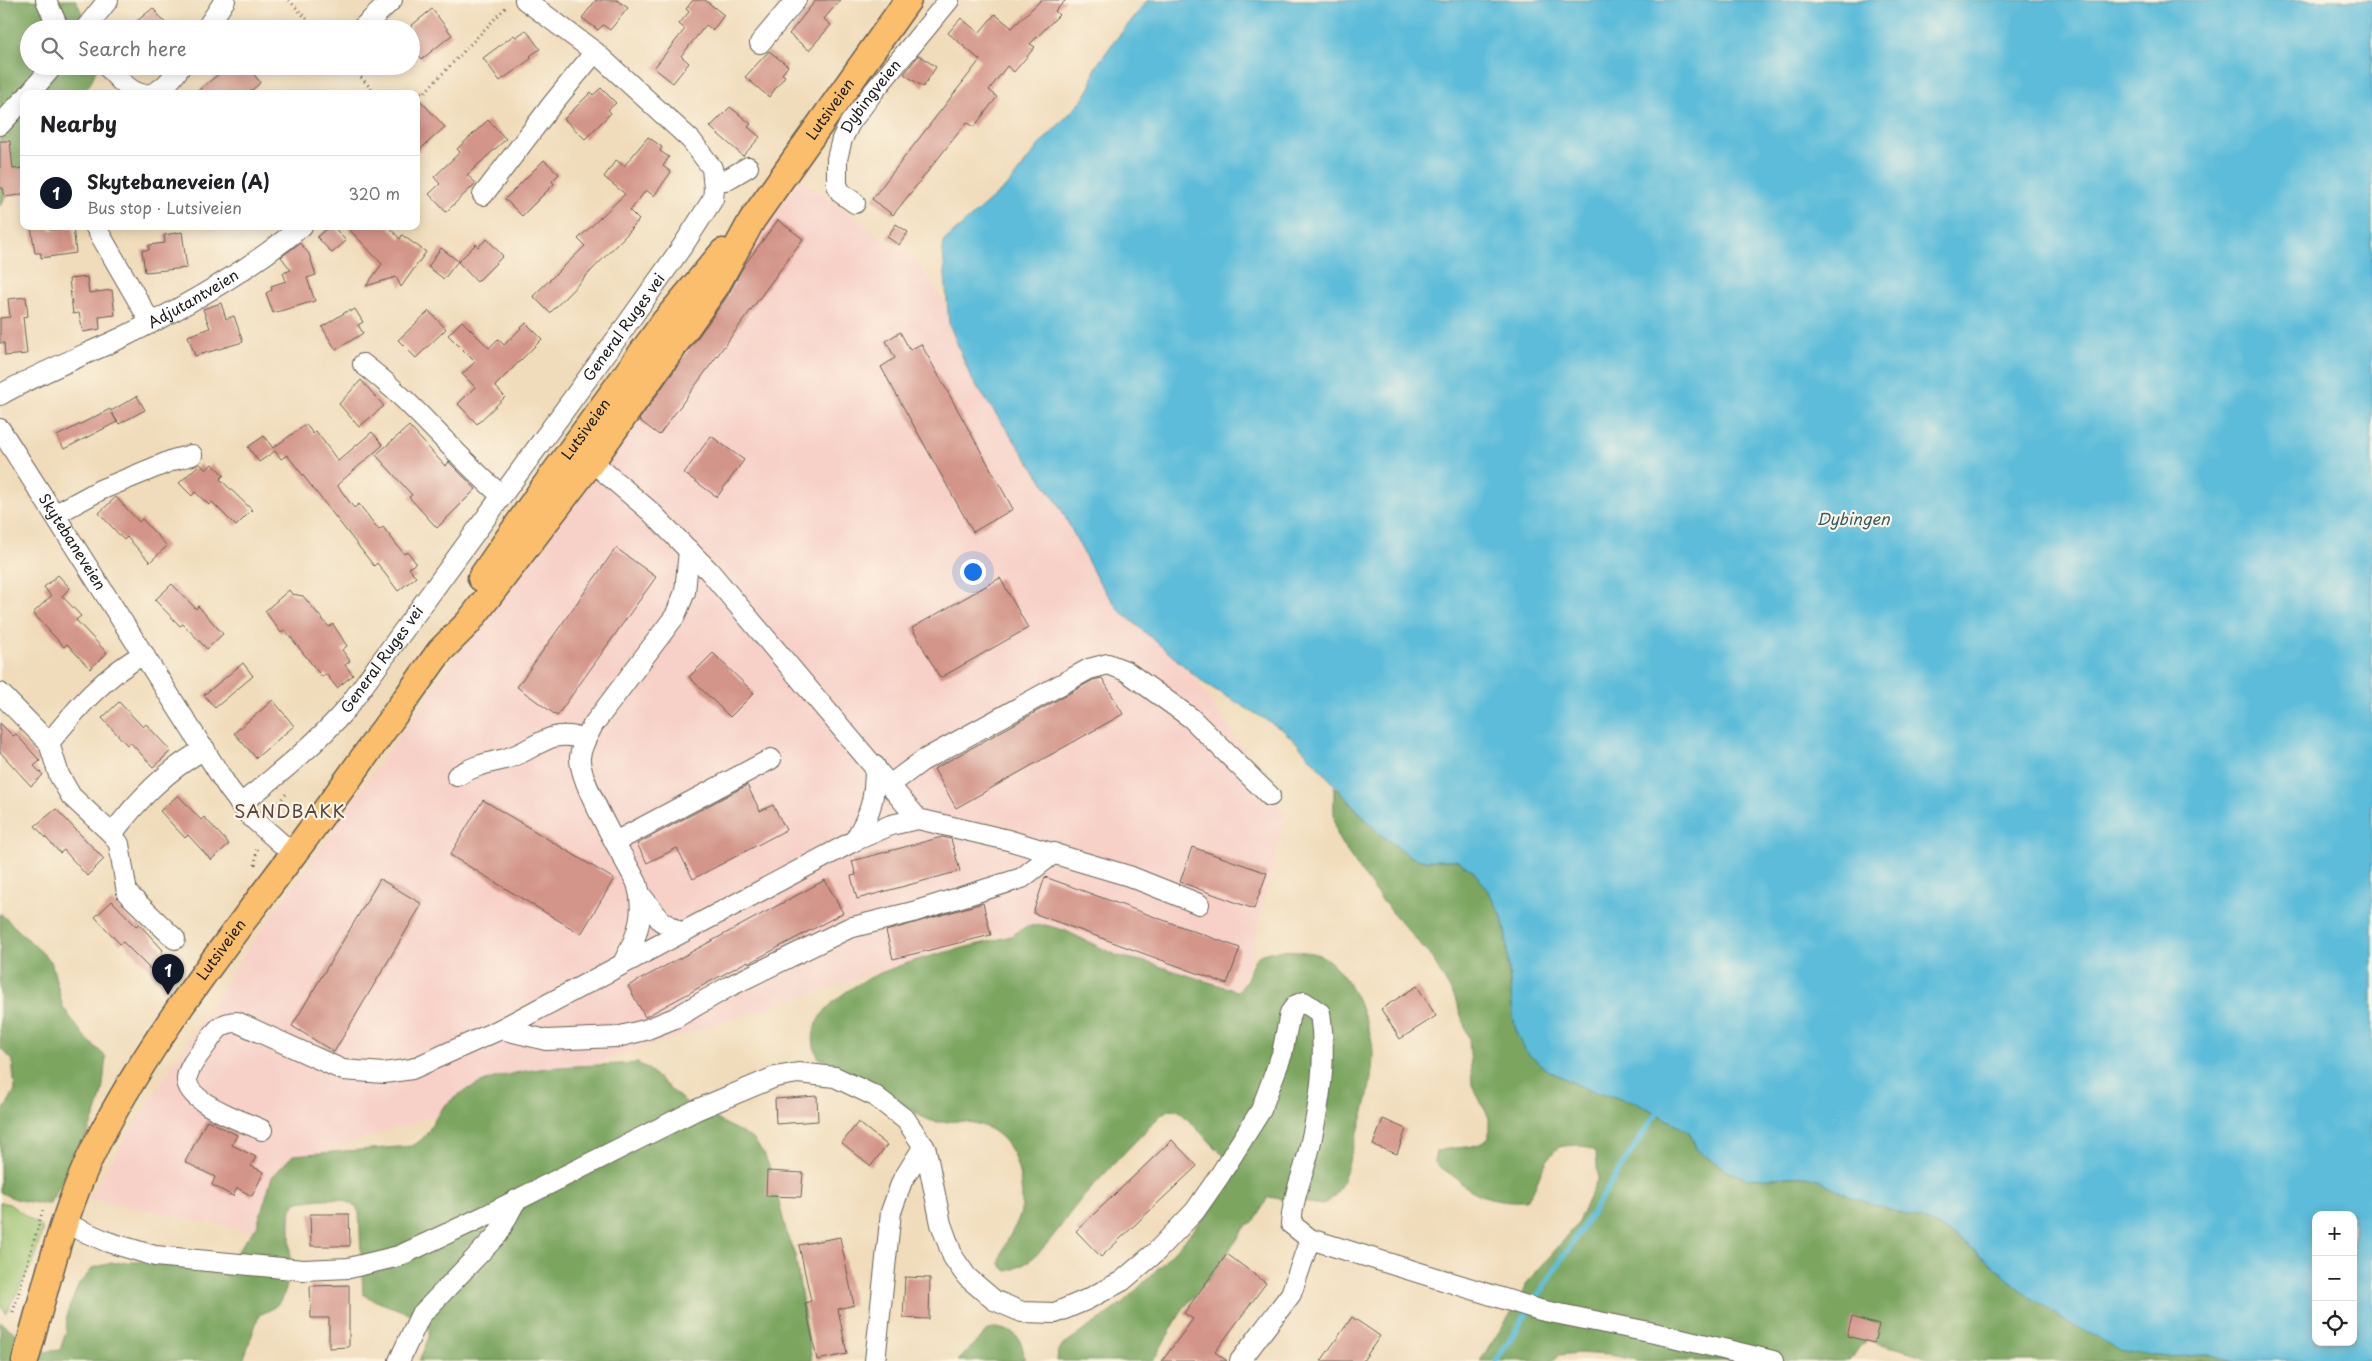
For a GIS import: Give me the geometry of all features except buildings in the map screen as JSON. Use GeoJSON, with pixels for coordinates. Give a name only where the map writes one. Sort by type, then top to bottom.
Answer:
{"type":"FeatureCollection","features":[{"type":"Feature","properties":{"kind":"main road","name":"Lutsiveien"},"geometry":{"type":"LineString","coordinates":[[25,1361],[64,1223],[97,1144],[132,1080],[208,966],[293,854],[440,650],[457,614],[582,454],[665,321],[699,278],[752,220],[908,0]]}},
{"type":"Feature","properties":{"kind":"street"},"geometry":{"type":"LineString","coordinates":[[46,0],[56,20]]}},
{"type":"Feature","properties":{"kind":"street"},"geometry":{"type":"LineString","coordinates":[[92,20],[108,0]]}},
{"type":"Feature","properties":{"kind":"street"},"geometry":{"type":"LineString","coordinates":[[212,20],[225,0]]}},
{"type":"Feature","properties":{"kind":"street"},"geometry":{"type":"LineString","coordinates":[[371,20],[392,0]]}},
{"type":"Feature","properties":{"kind":"street","name":"General Ruges vei"},"geometry":{"type":"LineString","coordinates":[[239,803],[247,799],[294,762],[331,727],[347,708],[707,211],[713,199],[714,179],[708,160],[691,140],[595,52],[525,0]]}},
{"type":"Feature","properties":{"kind":"street"},"geometry":{"type":"LineString","coordinates":[[760,43],[796,0]]}},
{"type":"Feature","properties":{"kind":"street","name":"Dybingveien"},"geometry":{"type":"LineString","coordinates":[[855,203],[841,193],[837,185],[839,150],[850,123],[874,91],[950,0]]}},
{"type":"Feature","properties":{"kind":"street"},"geometry":{"type":"LineString","coordinates":[[483,195],[595,52]]}},
{"type":"Feature","properties":{"kind":"street"},"geometry":{"type":"LineString","coordinates":[[33,90],[46,75]]}},
{"type":"Feature","properties":{"kind":"street"},"geometry":{"type":"LineString","coordinates":[[114,75],[128,90]]}},
{"type":"Feature","properties":{"kind":"street"},"geometry":{"type":"LineString","coordinates":[[161,90],[175,75]]}},
{"type":"Feature","properties":{"kind":"street"},"geometry":{"type":"LineString","coordinates":[[0,125],[20,105]]}},
{"type":"Feature","properties":{"kind":"street"},"geometry":{"type":"LineString","coordinates":[[714,179],[726,180],[748,166]]}},
{"type":"Feature","properties":{"kind":"street","name":"Adjutantveien"},"geometry":{"type":"LineString","coordinates":[[97,230],[151,323],[198,298],[242,270],[297,230]]}},
{"type":"Feature","properties":{"kind":"street"},"geometry":{"type":"LineString","coordinates":[[0,395],[24,381],[151,323]]}},
{"type":"Feature","properties":{"kind":"street"},"geometry":{"type":"LineString","coordinates":[[363,364],[392,385],[484,480],[501,495]]}},
{"type":"Feature","properties":{"kind":"street","name":"Skytebaneveien"},"geometry":{"type":"LineString","coordinates":[[0,429],[239,803],[262,828],[293,854]]}},
{"type":"Feature","properties":{"kind":"street"},"geometry":{"type":"LineString","coordinates":[[582,454],[651,512],[710,572],[891,784],[918,819]]}},
{"type":"Feature","properties":{"kind":"street"},"geometry":{"type":"LineString","coordinates":[[56,514],[100,490],[182,457],[192,455]]}},
{"type":"Feature","properties":{"kind":"street"},"geometry":{"type":"LineString","coordinates":[[679,932],[661,921],[640,894],[616,842],[585,783],[580,767],[580,756],[585,740],[675,616],[685,592],[689,550]]}},
{"type":"Feature","properties":{"kind":"street"},"geometry":{"type":"LineString","coordinates":[[49,743],[91,694],[119,669],[144,654]]}},
{"type":"Feature","properties":{"kind":"street"},"geometry":{"type":"LineString","coordinates":[[891,784],[922,760],[1089,669],[1108,664],[1126,671],[1192,718],[1270,796]]}},
{"type":"Feature","properties":{"kind":"street"},"geometry":{"type":"LineString","coordinates":[[0,693],[49,743],[59,775],[71,796],[112,834],[119,844],[127,892],[175,939]]}},
{"type":"Feature","properties":{"kind":"street"},"geometry":{"type":"LineString","coordinates":[[457,776],[473,766],[506,759],[554,736],[568,734],[585,740]]}},
{"type":"Feature","properties":{"kind":"street"},"geometry":{"type":"LineString","coordinates":[[112,834],[154,786],[176,766],[205,749]]}},
{"type":"Feature","properties":{"kind":"street"},"geometry":{"type":"LineString","coordinates":[[616,842],[771,759]]}},
{"type":"Feature","properties":{"kind":"street"},"geometry":{"type":"LineString","coordinates":[[854,841],[870,812],[875,794],[875,766]]}},
{"type":"Feature","properties":{"kind":"street"},"geometry":{"type":"LineString","coordinates":[[262,1130],[198,1101],[188,1089],[187,1078],[191,1067],[217,1028],[227,1022],[238,1022],[343,1070],[384,1073],[412,1069],[501,1029],[679,932],[854,841],[891,825],[918,819],[1000,838],[1129,876],[1199,904]]}},
{"type":"Feature","properties":{"kind":"street"},"geometry":{"type":"LineString","coordinates":[[501,1029],[546,1040],[617,1037],[645,1030],[675,1018],[728,987],[849,928],[939,904],[1022,878],[1054,853]]}},
{"type":"Feature","properties":{"kind":"street"},"geometry":{"type":"LineString","coordinates":[[624,961],[640,926],[640,894]]}},
{"type":"Feature","properties":{"kind":"street"},"geometry":{"type":"LineString","coordinates":[[64,1223],[108,1242],[155,1256],[303,1270],[349,1268],[400,1256],[696,1110],[775,1077],[798,1073],[835,1077],[874,1096],[906,1120],[924,1146],[941,1224],[954,1257],[967,1277],[994,1300],[1022,1312],[1055,1313],[1086,1300],[1122,1281],[1155,1253],[1195,1210],[1220,1175],[1260,1110],[1282,1054],[1290,1014],[1296,1005],[1304,1002],[1320,1013],[1324,1037],[1323,1072],[1316,1113],[1310,1147],[1293,1201],[1291,1224],[1310,1240],[1540,1310],[1669,1336],[1773,1361]]}},
{"type":"Feature","properties":{"kind":"street"},"geometry":{"type":"LineString","coordinates":[[875,1361],[891,1212],[902,1181],[924,1146]]}},
{"type":"Feature","properties":{"kind":"street"},"geometry":{"type":"LineString","coordinates":[[399,1361],[420,1316],[498,1234],[516,1200]]}},
{"type":"Feature","properties":{"kind":"street"},"geometry":{"type":"LineString","coordinates":[[1240,1361],[1291,1294],[1310,1240]]}},
{"type":"Feature","properties":{"kind":"path"},"geometry":{"type":"LineString","coordinates":[[289,0],[308,20]]}},
{"type":"Feature","properties":{"kind":"path"},"geometry":{"type":"LineString","coordinates":[[420,92],[424,93],[513,0]]}},
{"type":"Feature","properties":{"kind":"path"},"geometry":{"type":"LineString","coordinates":[[359,75],[372,90]]}},
{"type":"Feature","properties":{"kind":"shaded area"},"geometry":{"type":"Polygon","coordinates":[[[800,178],[918,263],[1286,814],[1236,1013],[998,933],[306,1157],[289,1239],[88,1198],[234,969],[629,410],[800,178]]]}},
{"type":"Feature","properties":{"kind":"green space"},"geometry":{"type":"Polygon","coordinates":[[[0,0],[76,0],[85,20],[20,20],[20,75],[94,75],[85,90],[20,90],[20,171],[0,206],[0,0]]]}},
{"type":"Feature","properties":{"kind":"green space"},"geometry":{"type":"Polygon","coordinates":[[[1334,786],[1378,833],[1411,857],[1421,860],[1457,860],[1473,871],[1485,886],[1502,916],[1506,937],[1513,1016],[1517,1035],[1547,1070],[1595,1093],[1625,1099],[1642,1105],[1690,1133],[1697,1150],[1748,1179],[1807,1176],[1817,1178],[1853,1198],[1925,1221],[1952,1234],[1992,1264],[2019,1289],[2150,1356],[2210,1355],[2234,1361],[1934,1361],[1914,1353],[1867,1340],[1859,1346],[1849,1361],[1643,1361],[1608,1355],[1578,1353],[1559,1355],[1553,1361],[1480,1361],[1519,1301],[1526,1284],[1576,1226],[1598,1178],[1596,1153],[1583,1146],[1559,1147],[1547,1161],[1534,1189],[1525,1201],[1496,1199],[1479,1194],[1471,1190],[1434,1161],[1436,1152],[1477,1145],[1489,1138],[1489,1118],[1472,1085],[1469,1039],[1455,998],[1431,957],[1379,897],[1341,843],[1335,822],[1334,786]]]}},
{"type":"Feature","properties":{"kind":"green space"},"geometry":{"type":"Polygon","coordinates":[[[0,913],[51,961],[63,1007],[84,1036],[106,1057],[102,1091],[97,1110],[79,1152],[49,1204],[24,1201],[0,1192],[0,1117],[15,1090],[12,1059],[0,1048],[0,913]]]}},
{"type":"Feature","properties":{"kind":"green space"},"geometry":{"type":"Polygon","coordinates":[[[1045,925],[1064,930],[1118,956],[1146,962],[1237,991],[1246,982],[1253,962],[1260,955],[1282,951],[1318,954],[1340,972],[1349,985],[1364,1014],[1369,1030],[1373,1056],[1369,1092],[1339,1189],[1329,1201],[1322,1205],[1268,1197],[1255,1221],[1247,1225],[1214,1272],[1183,1309],[1153,1361],[1057,1361],[1058,1351],[1064,1344],[1123,1302],[1150,1277],[1202,1219],[1228,1184],[1233,1172],[1223,1155],[1179,1111],[1171,1109],[1162,1114],[1078,1203],[1039,1253],[1019,1267],[1007,1271],[1000,1265],[1001,1257],[1019,1217],[1022,1201],[1021,1185],[1014,1158],[1000,1136],[989,1129],[975,1124],[959,1121],[936,1122],[929,1120],[884,1091],[819,1058],[814,1044],[815,1030],[821,1017],[830,1005],[843,994],[870,978],[913,961],[1011,936],[1027,926],[1045,925]]]}},
{"type":"Feature","properties":{"kind":"green space"},"geometry":{"type":"Polygon","coordinates":[[[637,1063],[647,1068],[684,1101],[753,1139],[764,1154],[772,1173],[787,1235],[795,1255],[812,1361],[419,1361],[429,1337],[429,1328],[413,1316],[363,1294],[359,1212],[347,1202],[323,1199],[297,1202],[291,1209],[290,1262],[286,1289],[281,1300],[273,1308],[259,1315],[243,1361],[0,1361],[0,1322],[42,1352],[60,1350],[66,1332],[67,1313],[79,1284],[93,1268],[111,1263],[215,1258],[234,1255],[257,1226],[272,1177],[293,1155],[412,1146],[425,1136],[444,1106],[460,1094],[479,1084],[500,1077],[546,1068],[637,1063]]]}},
{"type":"Feature","properties":{"kind":"green space"},"geometry":{"type":"Polygon","coordinates":[[[0,1202],[9,1204],[43,1228],[34,1261],[6,1313],[0,1306],[0,1202]]]}},
{"type":"Feature","properties":{"kind":"green space"},"geometry":{"type":"Polygon","coordinates":[[[995,1328],[1009,1331],[1018,1338],[1023,1348],[1024,1361],[958,1361],[987,1331],[995,1328]]]}},
{"type":"Feature","properties":{"kind":"water","name":"Dybingen"},"geometry":{"type":"Polygon","coordinates":[[[1148,0],[2372,0],[2372,1361],[2234,1361],[2210,1355],[2150,1356],[2119,1350],[2061,1318],[2019,1289],[1992,1264],[1952,1234],[1925,1221],[1853,1198],[1817,1179],[1807,1176],[1748,1179],[1729,1172],[1697,1150],[1690,1133],[1642,1105],[1625,1099],[1595,1093],[1547,1070],[1526,1052],[1517,1035],[1513,1016],[1506,937],[1502,916],[1485,886],[1473,871],[1456,860],[1421,860],[1411,857],[1378,833],[1298,744],[1283,730],[1204,683],[1119,610],[1097,579],[1059,505],[971,378],[949,323],[943,250],[944,241],[1010,183],[1039,145],[1081,102],[1091,86],[1095,68],[1148,0]]]}},
{"type":"Feature","properties":{"kind":"waterway"},"geometry":{"type":"LineString","coordinates":[[1496,1361],[1659,1109]]}},
{"type":"Feature","properties":{"kind":"place","name":"Skytebaneveien (A)"},"geometry":{"type":"Point","coordinates":[168,995]}},
{"type":"Feature","properties":{"kind":"district","name":"SANDBAKK"},"geometry":{"type":"Point","coordinates":[290,812]}}]}
